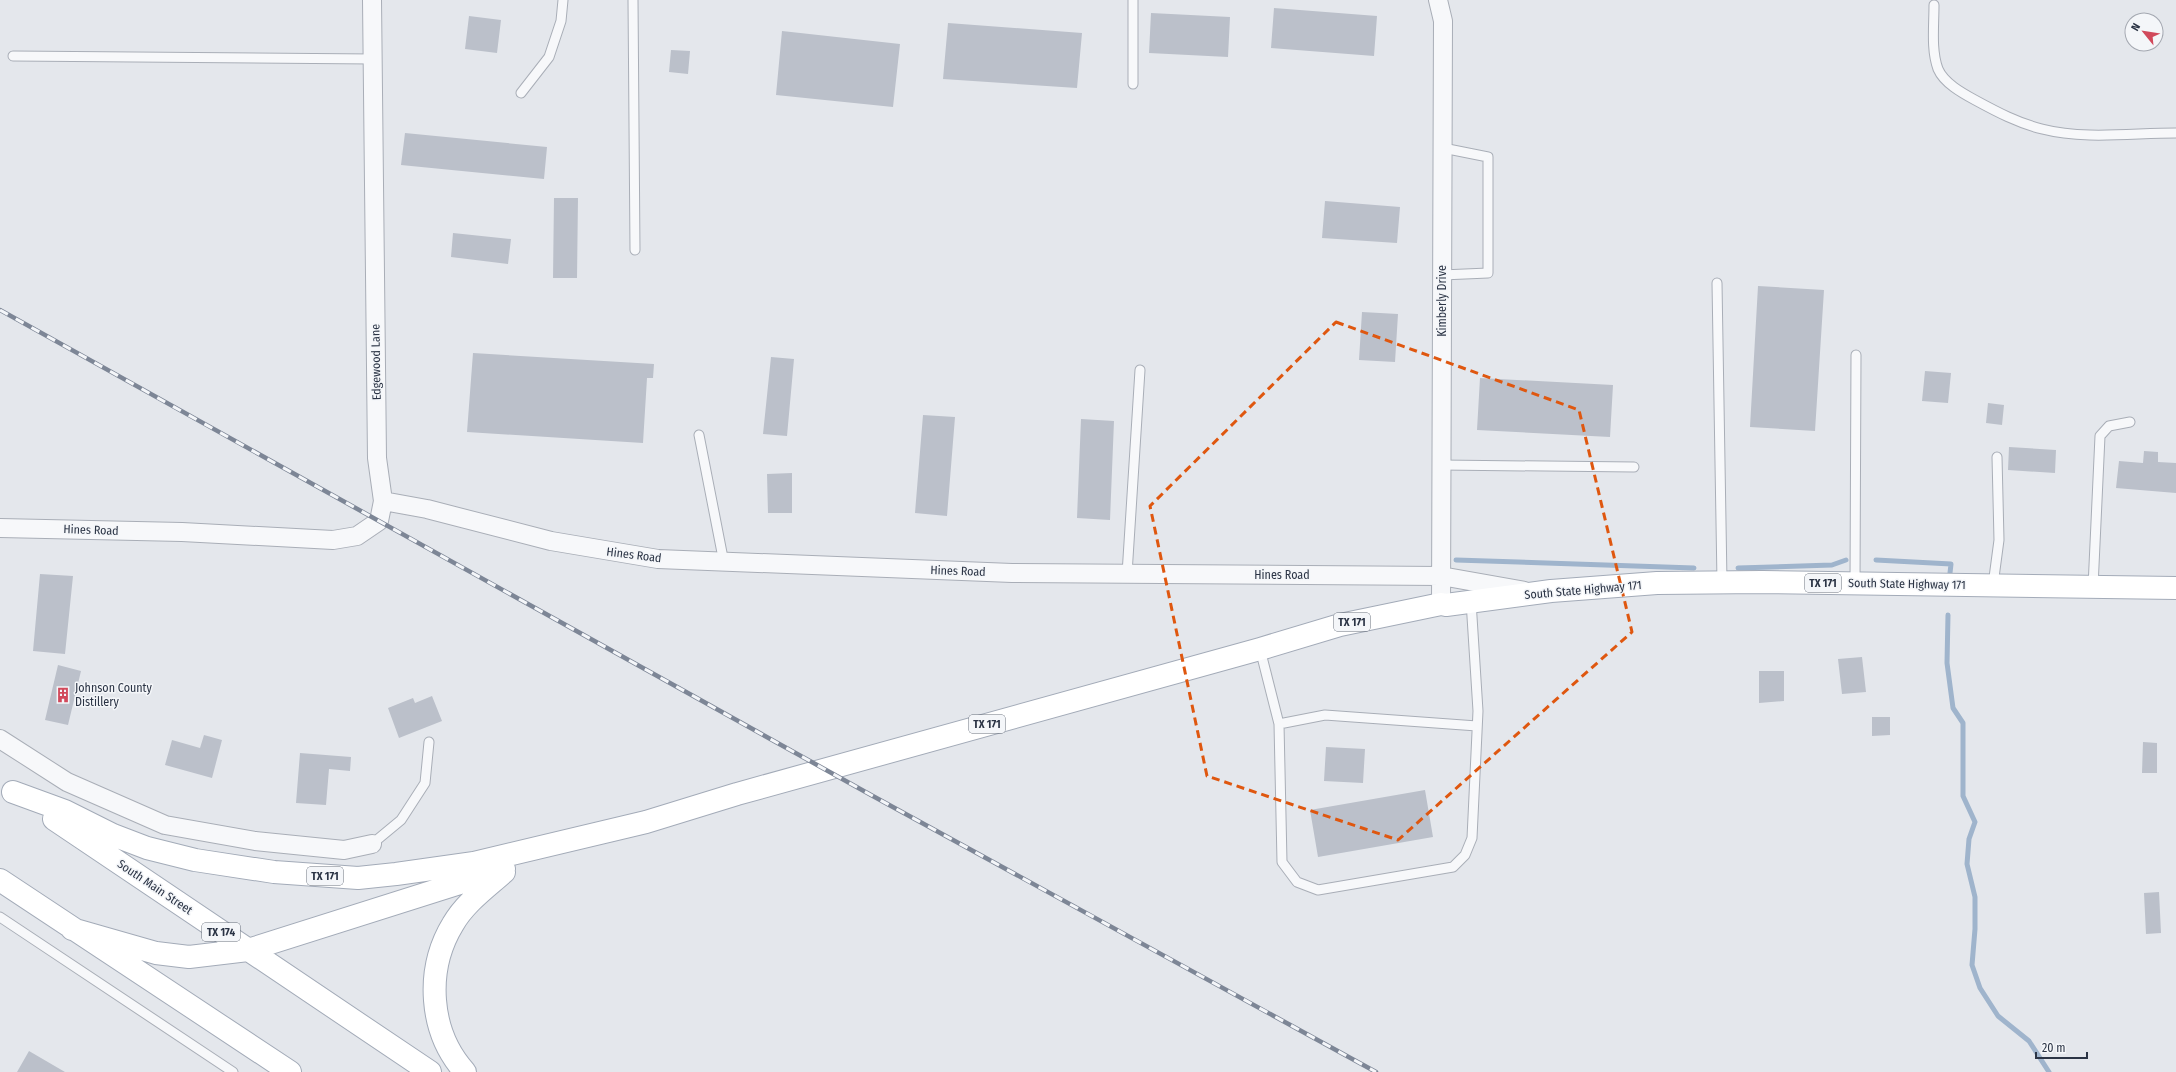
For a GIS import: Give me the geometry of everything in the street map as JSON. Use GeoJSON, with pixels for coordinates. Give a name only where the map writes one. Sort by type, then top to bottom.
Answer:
{"type":"FeatureCollection","features":[{"type":"Feature","properties":{"kind":"main road","name":"South State Highway 171"},"geometry":{"type":"LineString","coordinates":[[1471,592],[1537,593],[1657,583],[1722,582],[2176,588]]}},
{"type":"Feature","properties":{"kind":"main road","name":"TX 171"},"geometry":{"type":"LineString","coordinates":[[7,787],[65,811],[113,835],[148,848],[188,859],[274,872],[358,878],[467,864],[646,822],[737,794],[1260,649],[1340,625],[1441,604],[1446,605],[1471,592]]}},
{"type":"Feature","properties":{"kind":"main road","name":"South Main Street"},"geometry":{"type":"LineString","coordinates":[[7,787],[430,1072]]}},
{"type":"Feature","properties":{"kind":"main road","name":"TX 171"},"geometry":{"type":"LineString","coordinates":[[0,880],[72,929],[156,953],[189,957],[248,950],[509,867],[592,844],[646,822]]}},
{"type":"Feature","properties":{"kind":"main road"},"geometry":{"type":"LineString","coordinates":[[465,1072],[456,1062],[440,1033],[436,1005],[435,976],[443,943],[453,923],[466,907],[509,867]]}},
{"type":"Feature","properties":{"kind":"main road"},"geometry":{"type":"LineString","coordinates":[[72,929],[290,1072]]}},
{"type":"Feature","properties":{"kind":"street","name":"Edgewood Lane"},"geometry":{"type":"LineString","coordinates":[[182,532],[333,540],[357,536],[370,529],[379,521],[383,501],[377,458],[372,0]]}},
{"type":"Feature","properties":{"kind":"street","name":"Kimberly Drive"},"geometry":{"type":"LineString","coordinates":[[1438,0],[1443,21],[1441,604]]}},
{"type":"Feature","properties":{"kind":"street","name":"Hines Road"},"geometry":{"type":"LineString","coordinates":[[383,501],[427,509],[551,541],[594,550],[658,559],[724,563],[1012,573],[1441,576],[1471,592]]}},
{"type":"Feature","properties":{"kind":"street","name":"Hines Road"},"geometry":{"type":"LineString","coordinates":[[0,528],[182,532]]}},
{"type":"Feature","properties":{"kind":"street"},"geometry":{"type":"LineString","coordinates":[[0,739],[67,782],[165,825],[255,841],[344,850],[372,844]]}},
{"type":"Feature","properties":{"kind":"lane"},"geometry":{"type":"LineString","coordinates":[[521,93],[549,57],[561,21],[563,0]]}},
{"type":"Feature","properties":{"kind":"lane"},"geometry":{"type":"LineString","coordinates":[[633,0],[635,250]]}},
{"type":"Feature","properties":{"kind":"lane"},"geometry":{"type":"LineString","coordinates":[[1133,0],[1133,84]]}},
{"type":"Feature","properties":{"kind":"lane"},"geometry":{"type":"LineString","coordinates":[[1934,5],[1934,52],[1939,69],[1946,80],[1955,87],[1999,113],[2043,129],[2068,133],[2102,135],[2176,133]]}},
{"type":"Feature","properties":{"kind":"lane"},"geometry":{"type":"LineString","coordinates":[[13,56],[372,59]]}},
{"type":"Feature","properties":{"kind":"lane"},"geometry":{"type":"LineString","coordinates":[[1442,275],[1488,273],[1488,157],[1443,148]]}},
{"type":"Feature","properties":{"kind":"lane"},"geometry":{"type":"LineString","coordinates":[[1717,283],[1722,582]]}},
{"type":"Feature","properties":{"kind":"lane"},"geometry":{"type":"LineString","coordinates":[[1855,583],[1856,355]]}},
{"type":"Feature","properties":{"kind":"lane"},"geometry":{"type":"LineString","coordinates":[[1127,574],[1140,370]]}},
{"type":"Feature","properties":{"kind":"lane"},"geometry":{"type":"LineString","coordinates":[[2093,587],[2100,436],[2108,426],[2130,422]]}},
{"type":"Feature","properties":{"kind":"lane"},"geometry":{"type":"LineString","coordinates":[[699,435],[724,563]]}},
{"type":"Feature","properties":{"kind":"lane"},"geometry":{"type":"LineString","coordinates":[[1993,585],[2000,540],[1997,457]]}},
{"type":"Feature","properties":{"kind":"lane"},"geometry":{"type":"LineString","coordinates":[[1442,465],[1634,467]]}},
{"type":"Feature","properties":{"kind":"lane"},"geometry":{"type":"LineString","coordinates":[[1260,649],[1279,724],[1282,862],[1297,882],[1318,890],[1452,867],[1465,855],[1472,838],[1477,726],[1471,592]]}},
{"type":"Feature","properties":{"kind":"lane"},"geometry":{"type":"LineString","coordinates":[[1279,724],[1324,715],[1477,726]]}},
{"type":"Feature","properties":{"kind":"lane"},"geometry":{"type":"LineString","coordinates":[[372,844],[402,820],[425,783],[430,742]]}},
{"type":"Feature","properties":{"kind":"lane"},"geometry":{"type":"LineString","coordinates":[[0,917],[233,1072]]}},
{"type":"Feature","properties":{"kind":"highlighted area"},"geometry":{"type":"Polygon","coordinates":[[[1336,322],[1579,410],[1632,632],[1398,840],[1207,776],[1150,506],[1336,322]]]}},
{"type":"Feature","properties":{"kind":"building"},"geometry":{"type":"Polygon","coordinates":[[[1274,8],[1377,16],[1374,56],[1271,48],[1274,8]]]}},
{"type":"Feature","properties":{"kind":"building"},"geometry":{"type":"Polygon","coordinates":[[[1151,13],[1230,17],[1228,57],[1149,53],[1151,13]]]}},
{"type":"Feature","properties":{"kind":"building"},"geometry":{"type":"Polygon","coordinates":[[[469,16],[501,20],[497,53],[465,49],[469,16]]]}},
{"type":"Feature","properties":{"kind":"building"},"geometry":{"type":"Polygon","coordinates":[[[948,23],[1082,33],[1077,88],[943,79],[948,23]]]}},
{"type":"Feature","properties":{"kind":"building"},"geometry":{"type":"Polygon","coordinates":[[[782,31],[900,44],[893,107],[776,95],[782,31]]]}},
{"type":"Feature","properties":{"kind":"building"},"geometry":{"type":"Polygon","coordinates":[[[671,50],[690,51],[688,74],[669,72],[671,50]]]}},
{"type":"Feature","properties":{"kind":"building"},"geometry":{"type":"Polygon","coordinates":[[[405,133],[547,147],[544,179],[401,165],[405,133]]]}},
{"type":"Feature","properties":{"kind":"building"},"geometry":{"type":"Polygon","coordinates":[[[554,198],[578,198],[577,278],[553,278],[554,198]]]}},
{"type":"Feature","properties":{"kind":"building"},"geometry":{"type":"Polygon","coordinates":[[[1325,201],[1400,207],[1397,243],[1322,238],[1325,201]]]}},
{"type":"Feature","properties":{"kind":"building"},"geometry":{"type":"Polygon","coordinates":[[[453,233],[511,239],[508,264],[451,257],[453,233]]]}},
{"type":"Feature","properties":{"kind":"building"},"geometry":{"type":"Polygon","coordinates":[[[1758,286],[1824,290],[1815,431],[1750,427],[1758,286]]]}},
{"type":"Feature","properties":{"kind":"building"},"geometry":{"type":"Polygon","coordinates":[[[1362,312],[1398,314],[1395,362],[1359,360],[1362,312]]]}},
{"type":"Feature","properties":{"kind":"building"},"geometry":{"type":"Polygon","coordinates":[[[473,353],[654,364],[653,378],[647,378],[643,443],[467,432],[473,353]]]}},
{"type":"Feature","properties":{"kind":"building"},"geometry":{"type":"Polygon","coordinates":[[[771,357],[794,359],[787,436],[763,434],[771,357]]]}},
{"type":"Feature","properties":{"kind":"building"},"geometry":{"type":"Polygon","coordinates":[[[1925,371],[1951,373],[1948,403],[1922,401],[1925,371]]]}},
{"type":"Feature","properties":{"kind":"building"},"geometry":{"type":"Polygon","coordinates":[[[1480,378],[1613,385],[1610,437],[1477,430],[1480,378]]]}},
{"type":"Feature","properties":{"kind":"building"},"geometry":{"type":"Polygon","coordinates":[[[1988,403],[2004,405],[2002,425],[1986,423],[1988,403]]]}},
{"type":"Feature","properties":{"kind":"building"},"geometry":{"type":"Polygon","coordinates":[[[923,415],[955,417],[947,516],[915,513],[923,415]]]}},
{"type":"Feature","properties":{"kind":"building"},"geometry":{"type":"Polygon","coordinates":[[[1081,419],[1114,421],[1110,520],[1077,518],[1081,419]]]}},
{"type":"Feature","properties":{"kind":"building"},"geometry":{"type":"Polygon","coordinates":[[[2009,447],[2056,450],[2055,473],[2008,470],[2009,447]]]}},
{"type":"Feature","properties":{"kind":"building"},"geometry":{"type":"Polygon","coordinates":[[[2144,451],[2158,452],[2158,462],[2176,463],[2176,493],[2116,488],[2119,461],[2143,463],[2144,451]]]}},
{"type":"Feature","properties":{"kind":"building"},"geometry":{"type":"Polygon","coordinates":[[[792,473],[792,513],[768,513],[767,474],[792,473]]]}},
{"type":"Feature","properties":{"kind":"building"},"geometry":{"type":"Polygon","coordinates":[[[40,574],[73,576],[65,654],[33,651],[40,574]]]}},
{"type":"Feature","properties":{"kind":"building"},"geometry":{"type":"Polygon","coordinates":[[[1862,657],[1866,692],[1842,694],[1838,659],[1862,657]]]}},
{"type":"Feature","properties":{"kind":"building","name":"Johnson County Distillery"},"geometry":{"type":"Polygon","coordinates":[[[58,665],[81,671],[68,725],[45,720],[58,665]]]}},
{"type":"Feature","properties":{"kind":"building"},"geometry":{"type":"Polygon","coordinates":[[[1759,671],[1784,671],[1784,701],[1759,703],[1759,671]]]}},
{"type":"Feature","properties":{"kind":"building"},"geometry":{"type":"Polygon","coordinates":[[[432,696],[442,721],[399,738],[388,708],[413,698],[415,703],[432,696]]]}},
{"type":"Feature","properties":{"kind":"building"},"geometry":{"type":"Polygon","coordinates":[[[1872,717],[1890,717],[1890,735],[1872,736],[1872,717]]]}},
{"type":"Feature","properties":{"kind":"building"},"geometry":{"type":"Polygon","coordinates":[[[204,735],[222,740],[212,778],[165,765],[172,740],[200,748],[204,735]]]}},
{"type":"Feature","properties":{"kind":"building"},"geometry":{"type":"Polygon","coordinates":[[[2143,742],[2157,743],[2157,773],[2142,773],[2143,742]]]}},
{"type":"Feature","properties":{"kind":"building"},"geometry":{"type":"Polygon","coordinates":[[[1326,747],[1365,749],[1363,783],[1324,781],[1326,747]]]}},
{"type":"Feature","properties":{"kind":"building"},"geometry":{"type":"Polygon","coordinates":[[[300,753],[351,757],[350,771],[329,769],[326,805],[296,803],[300,753]]]}},
{"type":"Feature","properties":{"kind":"building"},"geometry":{"type":"Polygon","coordinates":[[[1425,790],[1433,837],[1318,857],[1310,810],[1425,790]]]}},
{"type":"Feature","properties":{"kind":"building"},"geometry":{"type":"Polygon","coordinates":[[[2159,892],[2161,933],[2146,934],[2144,893],[2159,892]]]}},
{"type":"Feature","properties":{"kind":"building"},"geometry":{"type":"Polygon","coordinates":[[[29,1051],[65,1072],[17,1072],[29,1051]]]}},
{"type":"Feature","properties":{"kind":"waterway"},"geometry":{"type":"LineString","coordinates":[[1456,560],[1694,568]]}},
{"type":"Feature","properties":{"kind":"waterway"},"geometry":{"type":"LineString","coordinates":[[1738,568],[1832,565],[1846,560]]}},
{"type":"Feature","properties":{"kind":"waterway"},"geometry":{"type":"LineString","coordinates":[[1876,560],[1951,564],[1950,573]]}},
{"type":"Feature","properties":{"kind":"waterway"},"geometry":{"type":"LineString","coordinates":[[1948,615],[1947,663],[1953,708],[1963,723],[1963,796],[1975,822],[1969,839],[1967,864],[1975,897],[1975,929],[1972,965],[1980,988],[1998,1016],[2029,1041],[2049,1072]]}},
{"type":"Feature","properties":{"kind":"railway"},"geometry":{"type":"LineString","coordinates":[[0,310],[871,795],[1376,1072]]}},
{"type":"Feature","properties":{"kind":"place","name":"Johnson County Distillery"},"geometry":{"type":"Point","coordinates":[63,695]}}]}
